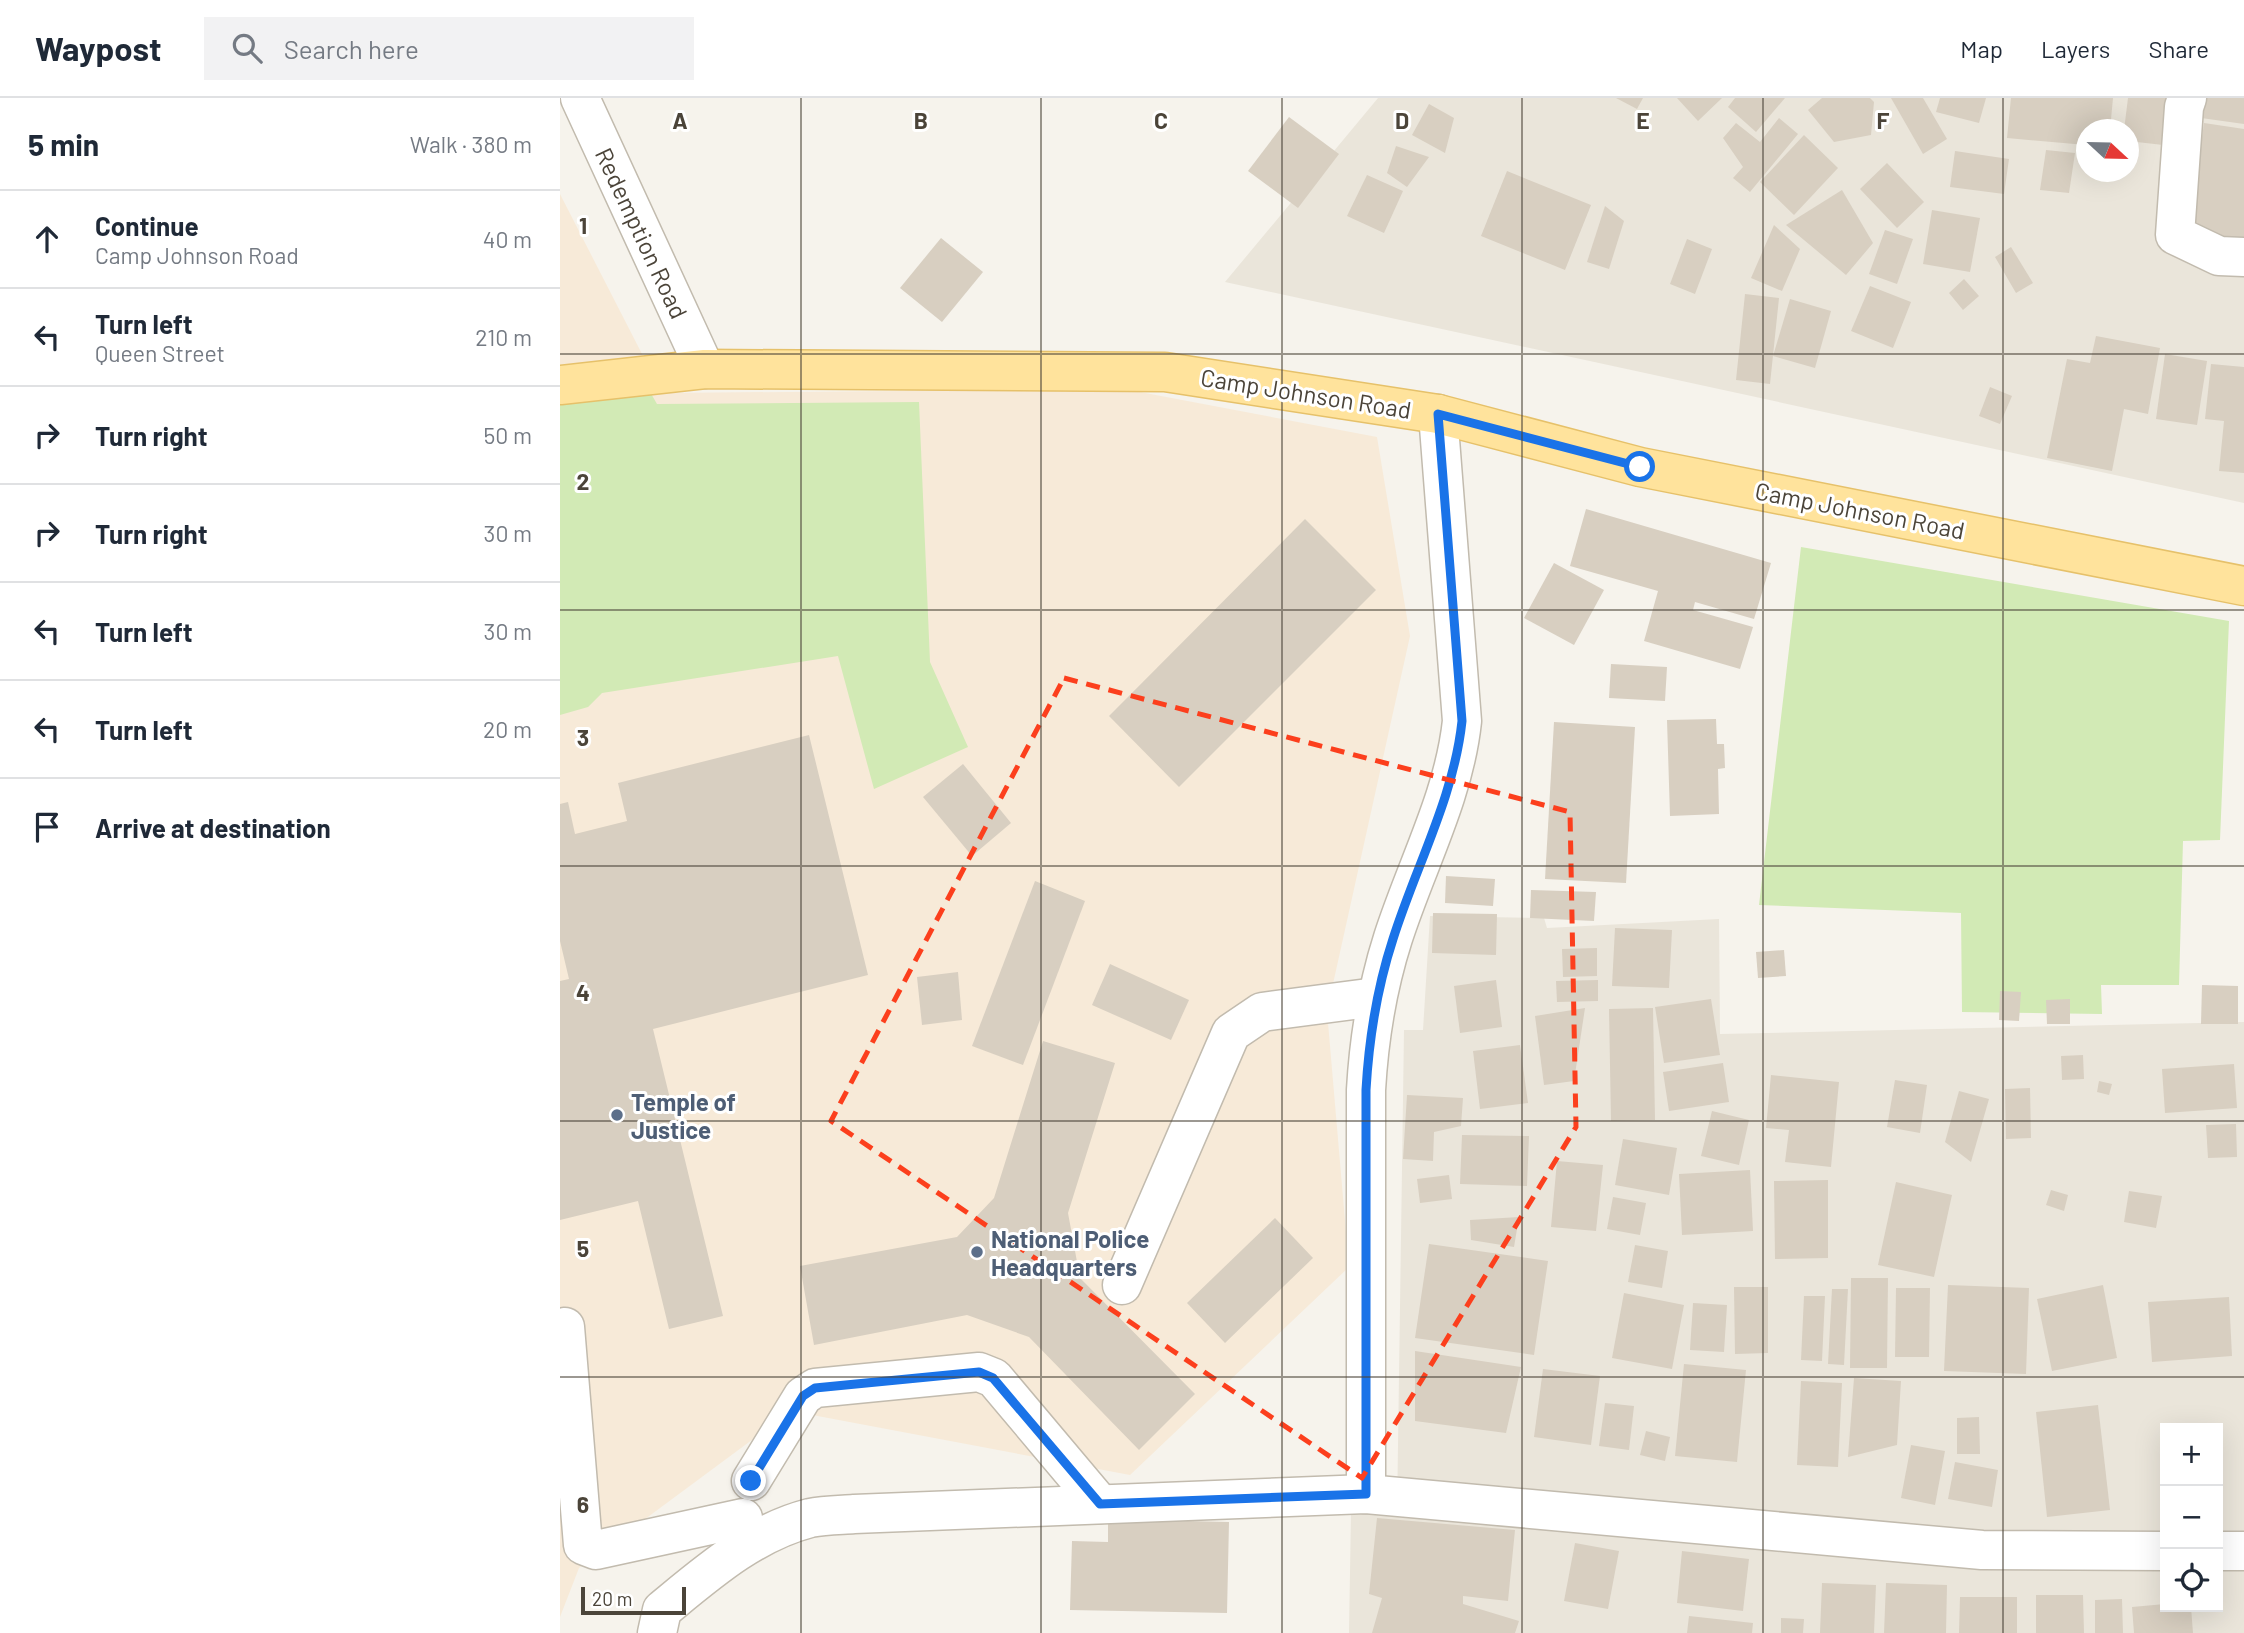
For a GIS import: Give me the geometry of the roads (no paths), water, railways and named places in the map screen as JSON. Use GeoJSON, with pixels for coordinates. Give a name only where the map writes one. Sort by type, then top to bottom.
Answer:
{"type":"FeatureCollection","features":[{"type":"Feature","properties":{"kind":"main road","name":"Camp Johnson Road"},"geometry":{"type":"LineString","coordinates":[[560,385],[705,369],[1165,372],[1438,414],[1640,467],[2244,586]]}},
{"type":"Feature","properties":{"kind":"street","name":"Redemption Road"},"geometry":{"type":"LineString","coordinates":[[580,98],[705,369]]}},
{"type":"Feature","properties":{"kind":"street"},"geometry":{"type":"LineString","coordinates":[[2187,98],[2184,107],[2175,235],[2219,256],[2244,257]]}},
{"type":"Feature","properties":{"kind":"street"},"geometry":{"type":"LineString","coordinates":[[1366,1494],[1368,1047],[1376,997],[1393,938],[1450,786],[1460,749],[1462,721],[1438,414]]}},
{"type":"Feature","properties":{"kind":"street"},"geometry":{"type":"LineString","coordinates":[[1122,1285],[1231,1033],[1262,1012],[1376,997]]}},
{"type":"Feature","properties":{"kind":"street"},"geometry":{"type":"LineString","coordinates":[[565,1328],[583,1545],[596,1550],[743,1518]]}},
{"type":"Feature","properties":{"kind":"street"},"geometry":{"type":"LineString","coordinates":[[751,1481],[803,1396],[815,1388],[979,1372],[993,1378],[1100,1504]]}},
{"type":"Feature","properties":{"kind":"street"},"geometry":{"type":"LineString","coordinates":[[652,1625],[728,1556],[769,1532],[811,1518],[854,1514],[1366,1494],[1982,1550],[2160,1551]]}},
{"type":"Feature","properties":{"kind":"street"},"geometry":{"type":"LineString","coordinates":[[2223,1551],[2244,1551]]}},
{"type":"Feature","properties":{"kind":"place","name":"Temple of Justice"},"geometry":{"type":"Point","coordinates":[617,1115]}},
{"type":"Feature","properties":{"kind":"place","name":"National Police Headquarters"},"geometry":{"type":"Point","coordinates":[977,1252]}}]}
